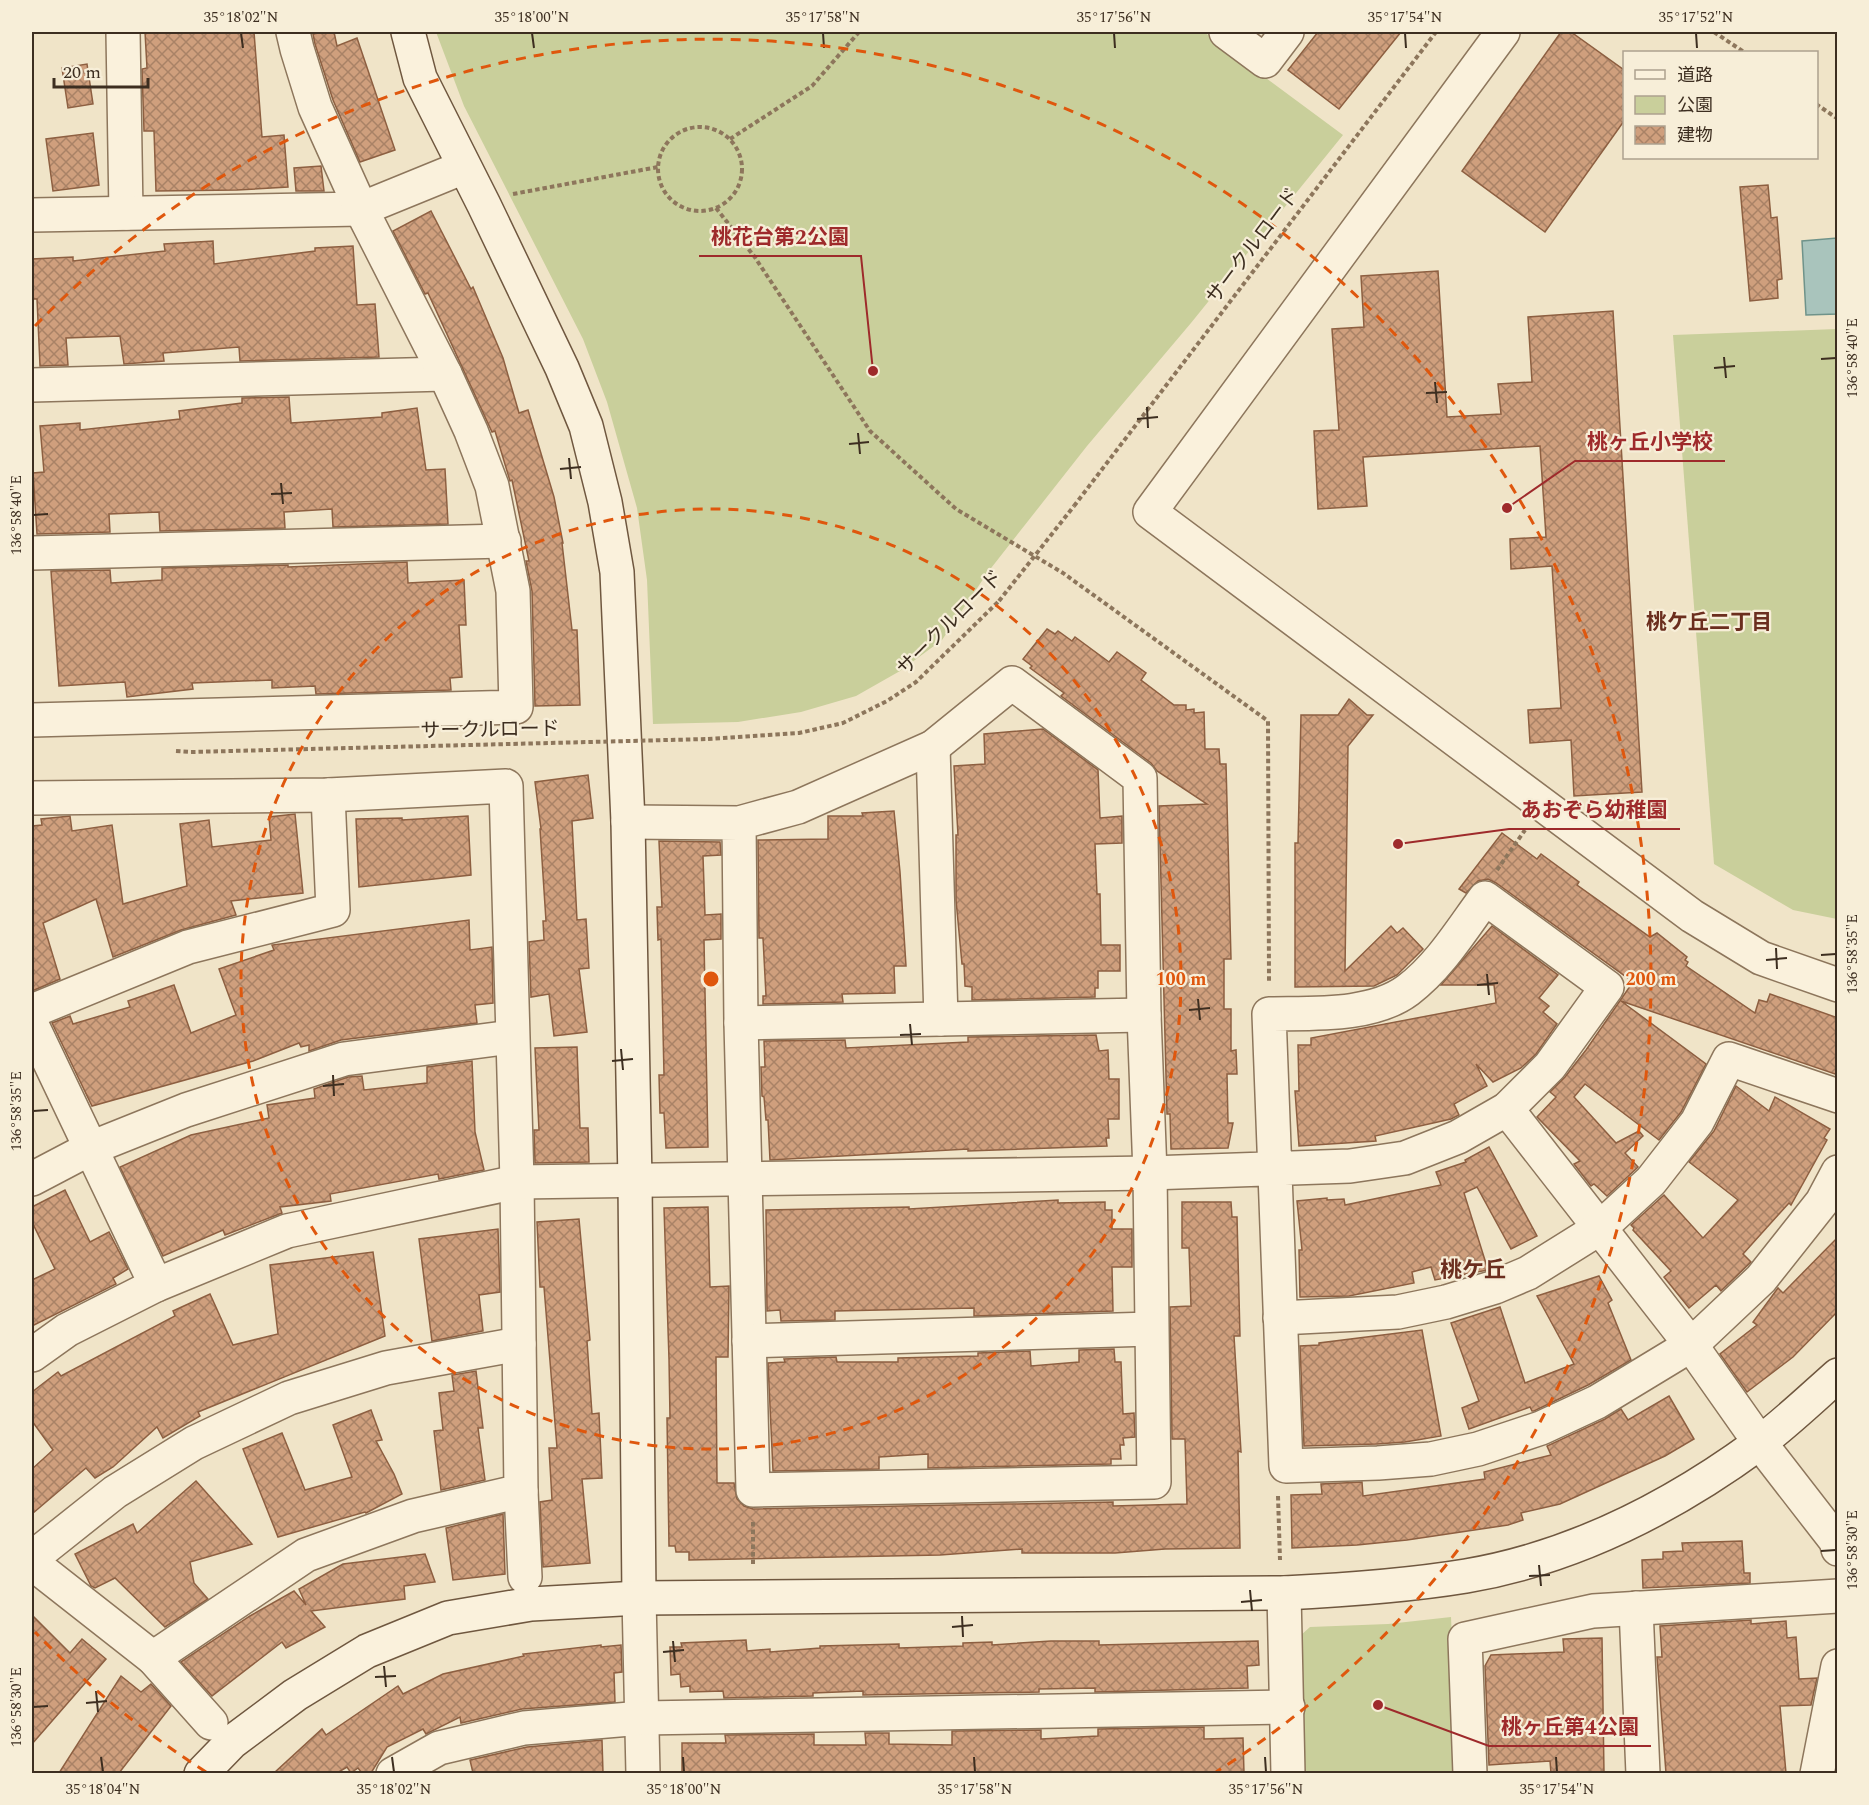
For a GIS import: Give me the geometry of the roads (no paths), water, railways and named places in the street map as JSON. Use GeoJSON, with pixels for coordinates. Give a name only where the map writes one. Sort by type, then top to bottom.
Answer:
{"type":"FeatureCollection","features":[{"type":"Feature","properties":{"kind":"street"},"geometry":{"type":"LineString","coordinates":[[123,32],[126,213]]}},
{"type":"Feature","properties":{"kind":"street"},"geometry":{"type":"LineString","coordinates":[[32,720],[516,707],[513,591],[492,486],[471,431],[445,375],[361,209],[315,106],[293,32]]}},
{"type":"Feature","properties":{"kind":"street"},"geometry":{"type":"LineString","coordinates":[[408,32],[420,78],[562,368],[586,426],[605,502],[617,572],[628,822],[643,1773]]}},
{"type":"Feature","properties":{"kind":"street"},"geometry":{"type":"LineString","coordinates":[[1226,32],[1265,61],[1287,32]]}},
{"type":"Feature","properties":{"kind":"street"},"geometry":{"type":"LineString","coordinates":[[1503,32],[1150,512],[1692,916],[1761,958],[1838,985]]}},
{"type":"Feature","properties":{"kind":"street"},"geometry":{"type":"LineString","coordinates":[[32,215],[361,209],[464,167]]}},
{"type":"Feature","properties":{"kind":"street"},"geometry":{"type":"LineString","coordinates":[[32,385],[445,375]]}},
{"type":"Feature","properties":{"kind":"street"},"geometry":{"type":"LineString","coordinates":[[32,553],[504,541]]}},
{"type":"Feature","properties":{"kind":"street"},"geometry":{"type":"LineString","coordinates":[[628,822],[738,823],[798,807],[933,747],[1012,683],[1140,778],[1144,1015],[1150,1173],[1154,1482],[753,1490],[738,823]]}},
{"type":"Feature","properties":{"kind":"street"},"geometry":{"type":"LineString","coordinates":[[933,747],[941,1019]]}},
{"type":"Feature","properties":{"kind":"street"},"geometry":{"type":"LineString","coordinates":[[32,798],[328,795],[506,786],[511,1037],[517,1182],[521,1491],[525,1577]]}},
{"type":"Feature","properties":{"kind":"street"},"geometry":{"type":"LineString","coordinates":[[32,1011],[188,947],[333,910],[328,795]]}},
{"type":"Feature","properties":{"kind":"street"},"geometry":{"type":"LineString","coordinates":[[32,1355],[67,1330],[156,1285],[287,1231],[517,1182],[1150,1173],[1275,1167],[1350,1166],[1406,1158],[1458,1137],[1508,1109],[1550,1066],[1607,987],[1485,898],[1432,968],[1407,991],[1374,1006],[1351,1010],[1269,1014],[1275,1167],[1280,1318],[1286,1466],[1420,1460],[1478,1449],[1541,1428],[1598,1402],[1691,1345],[1761,1279],[1822,1202],[1838,1172]]}},
{"type":"Feature","properties":{"kind":"street"},"geometry":{"type":"LineString","coordinates":[[741,1023],[1144,1015]]}},
{"type":"Feature","properties":{"kind":"street"},"geometry":{"type":"LineString","coordinates":[[32,1025],[156,1285]]}},
{"type":"Feature","properties":{"kind":"street"},"geometry":{"type":"LineString","coordinates":[[32,1179],[91,1148],[186,1110],[344,1059],[511,1037]]}},
{"type":"Feature","properties":{"kind":"street"},"geometry":{"type":"LineString","coordinates":[[1280,1318],[1398,1312],[1446,1302],[1495,1287],[1528,1273],[1600,1228],[1651,1181],[1696,1122],[1729,1059],[1838,1096]]}},
{"type":"Feature","properties":{"kind":"street"},"geometry":{"type":"LineString","coordinates":[[1508,1109],[1691,1345],[1760,1443],[1835,1537]]}},
{"type":"Feature","properties":{"kind":"street"},"geometry":{"type":"LineString","coordinates":[[749,1341],[1151,1329]]}},
{"type":"Feature","properties":{"kind":"street"},"geometry":{"type":"LineString","coordinates":[[32,1558],[116,1492],[185,1449],[289,1398],[386,1368],[519,1344]]}},
{"type":"Feature","properties":{"kind":"street"},"geometry":{"type":"LineString","coordinates":[[201,1773],[232,1742],[295,1695],[367,1651],[448,1618],[531,1604],[639,1598],[1284,1593],[1361,1589],[1468,1576],[1521,1563],[1582,1543],[1637,1519],[1691,1489],[1760,1443],[1838,1375]]}},
{"type":"Feature","properties":{"kind":"street"},"geometry":{"type":"LineString","coordinates":[[153,1658],[306,1555],[413,1516],[521,1491]]}},
{"type":"Feature","properties":{"kind":"street"},"geometry":{"type":"LineString","coordinates":[[32,1563],[153,1658],[211,1723]]}},
{"type":"Feature","properties":{"kind":"street"},"geometry":{"type":"LineString","coordinates":[[1284,1593],[1288,1773]]}},
{"type":"Feature","properties":{"kind":"street"},"geometry":{"type":"LineString","coordinates":[[1470,1773],[1465,1639],[1593,1611],[1838,1596]]}},
{"type":"Feature","properties":{"kind":"street"},"geometry":{"type":"LineString","coordinates":[[1636,1608],[1643,1773]]}},
{"type":"Feature","properties":{"kind":"street"},"geometry":{"type":"LineString","coordinates":[[1817,1773],[1838,1666]]}},
{"type":"Feature","properties":{"kind":"street"},"geometry":{"type":"LineString","coordinates":[[393,1773],[439,1748],[524,1728],[642,1719],[1288,1707]]}},
{"type":"Feature","properties":{"kind":"water"},"geometry":{"type":"Polygon","coordinates":[[[1837,238],[1837,314],[1806,315],[1802,241],[1837,238]]]}},
{"type":"Feature","properties":{"kind":"place","name":"桃花台第2公園"},"geometry":{"type":"Point","coordinates":[873,371]}},
{"type":"Feature","properties":{"kind":"place","name":"桃ヶ丘小学校"},"geometry":{"type":"Point","coordinates":[1507,508]}},
{"type":"Feature","properties":{"kind":"place","name":"あおぞら幼稚園"},"geometry":{"type":"Point","coordinates":[1398,844]}},
{"type":"Feature","properties":{"kind":"place","name":"桃ヶ丘第4公園"},"geometry":{"type":"Point","coordinates":[1378,1705]}},
{"type":"Feature","properties":{"kind":"district","name":"桃ケ丘二丁目"},"geometry":{"type":"Point","coordinates":[1709,623]}},
{"type":"Feature","properties":{"kind":"district","name":"桃ケ丘"},"geometry":{"type":"Point","coordinates":[1473,1270]}}]}
